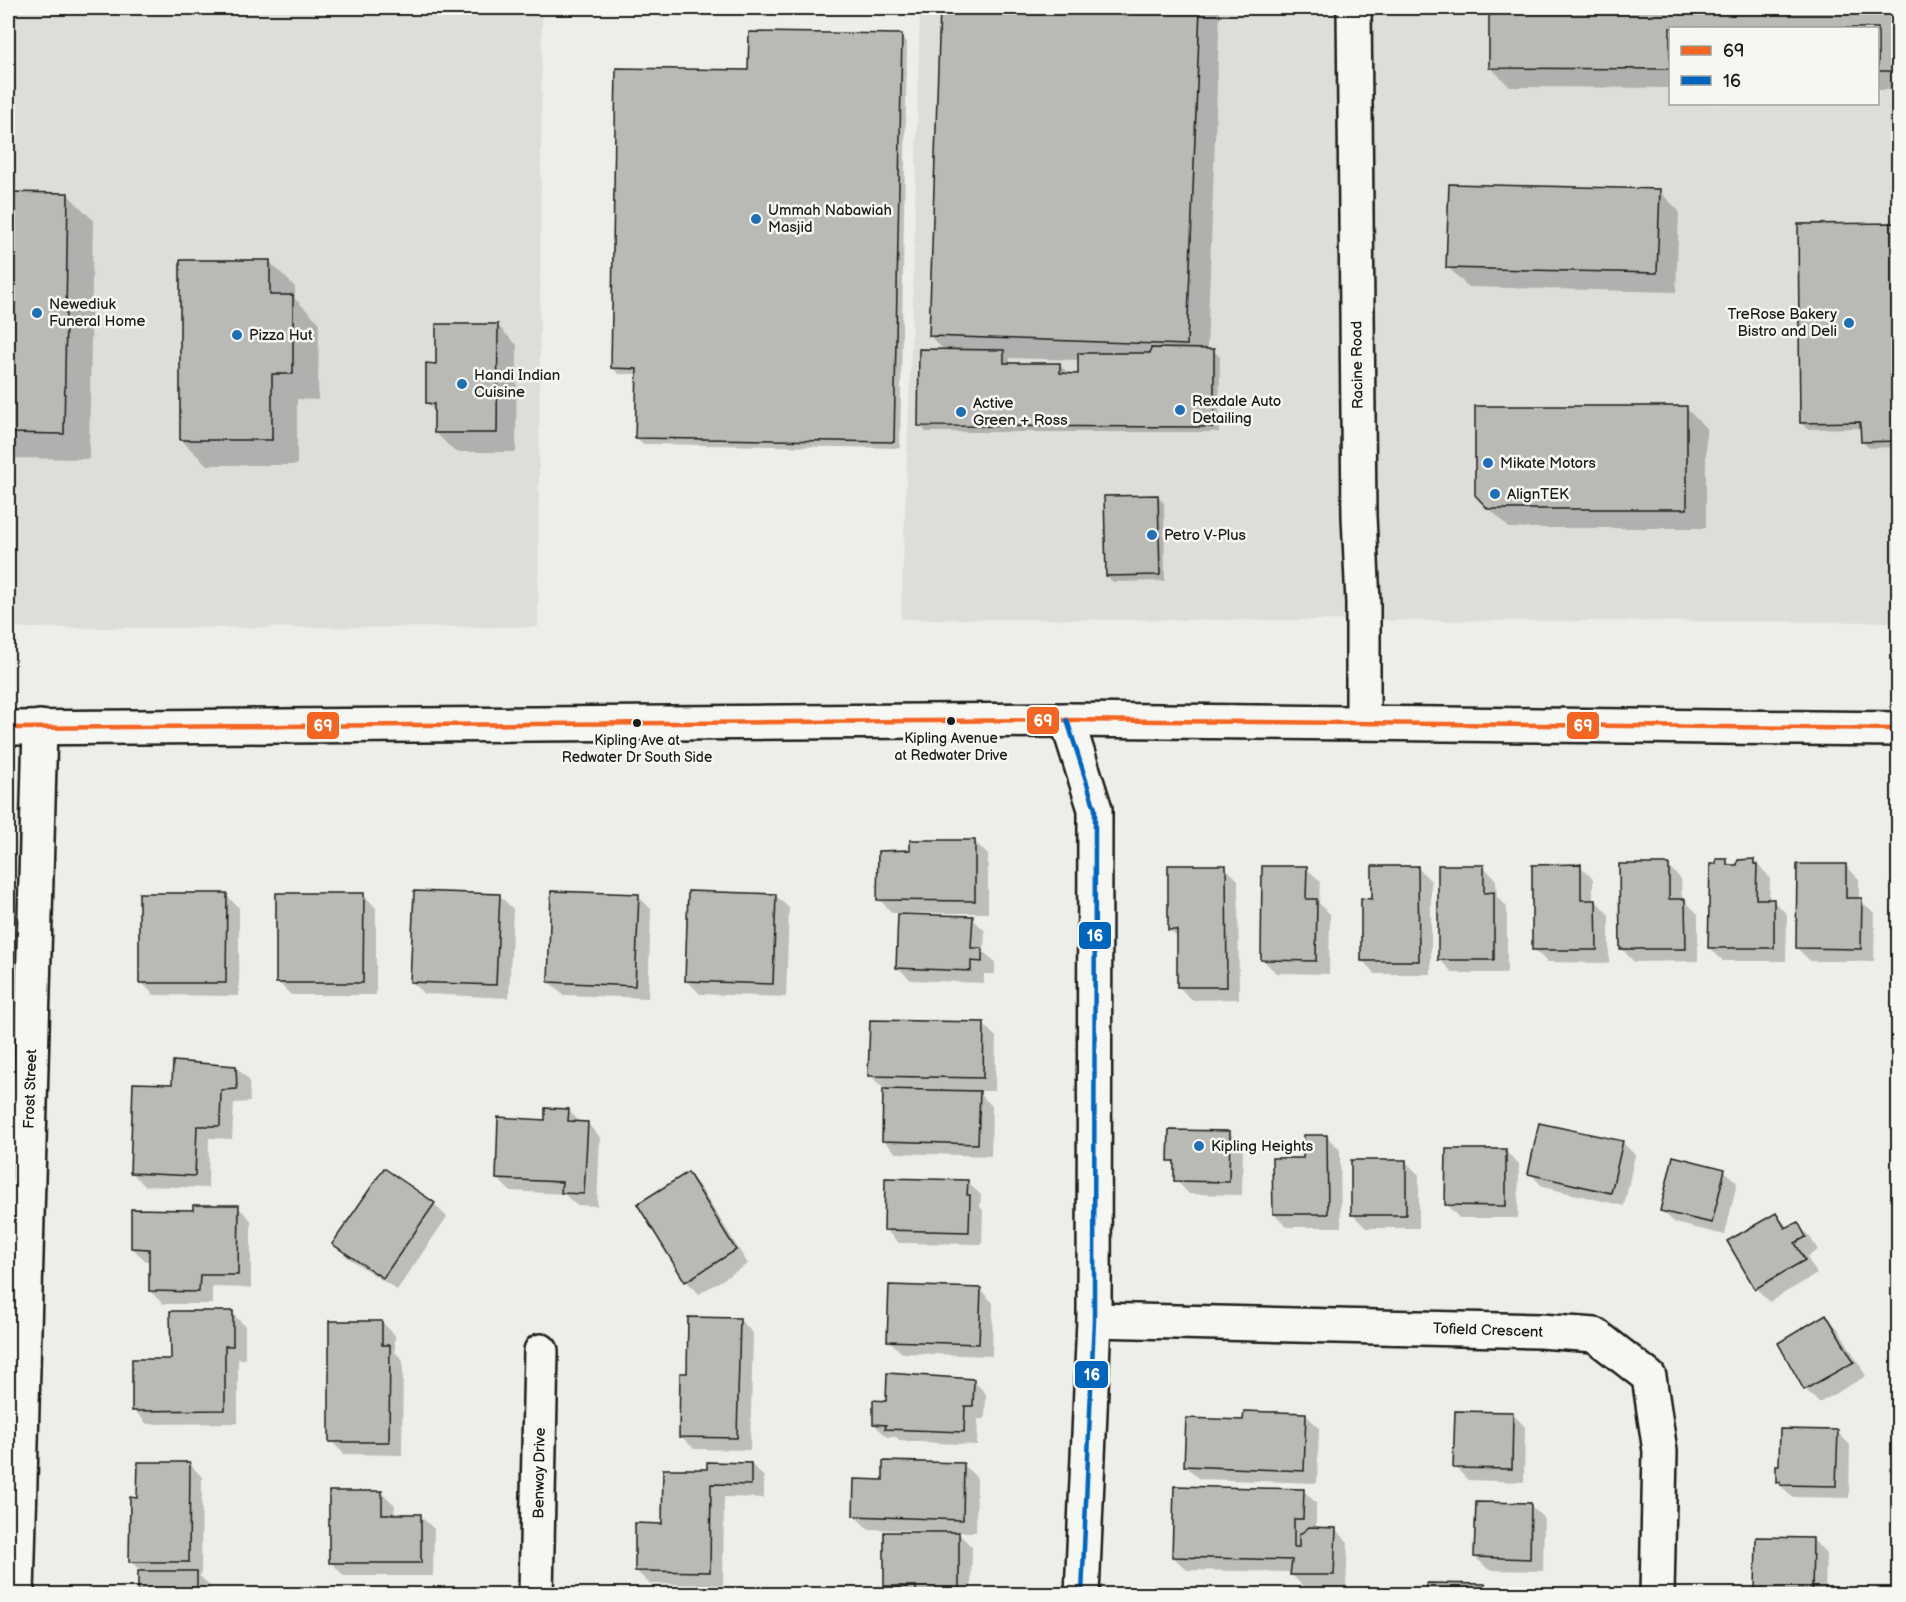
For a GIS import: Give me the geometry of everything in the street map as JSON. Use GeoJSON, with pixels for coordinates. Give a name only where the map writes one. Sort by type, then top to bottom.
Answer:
{"type":"FeatureCollection","features":[{"type":"Feature","properties":{"kind":"street","name":"Racine Road"},"geometry":{"type":"LineString","coordinates":[[1354,8],[1359,516],[1363,615],[1362,722]]}},
{"type":"Feature","properties":{"kind":"street"},"geometry":{"type":"LineString","coordinates":[[1067,720],[1095,809],[1094,1320],[1082,1594]]}},
{"type":"Feature","properties":{"kind":"street"},"geometry":{"type":"LineString","coordinates":[[8,728],[1067,720],[1899,729]]}},
{"type":"Feature","properties":{"kind":"street","name":"Frost Street"},"geometry":{"type":"LineString","coordinates":[[17,1594],[40,728]]}},
{"type":"Feature","properties":{"kind":"street","name":"Tofield Crescent"},"geometry":{"type":"LineString","coordinates":[[1094,1320],[1540,1331],[1595,1335],[1649,1377],[1660,1451],[1657,1594]]}},
{"type":"Feature","properties":{"kind":"street","name":"Benway Drive"},"geometry":{"type":"LineString","coordinates":[[536,1594],[541,1351]]}},
{"type":"Feature","properties":{"kind":"shaded area"},"geometry":{"type":"Polygon","coordinates":[[[8,8],[542,8],[538,627],[8,628],[8,8]]]}},
{"type":"Feature","properties":{"kind":"shaded area"},"geometry":{"type":"Polygon","coordinates":[[[920,8],[1898,8],[1898,622],[901,619],[912,324],[920,8]]]}},
{"type":"Feature","properties":{"kind":"building"},"geometry":{"type":"Polygon","coordinates":[[[940,8],[1200,8],[1187,345],[929,336],[940,8]]]}},
{"type":"Feature","properties":{"kind":"building"},"geometry":{"type":"Polygon","coordinates":[[[1489,8],[1898,8],[1898,71],[1879,71],[1879,27],[1669,27],[1669,69],[1489,68],[1489,8]]]}},
{"type":"Feature","properties":{"kind":"building","name":"Ummah Nabawiah Masjid"},"geometry":{"type":"Polygon","coordinates":[[[749,32],[902,34],[894,442],[635,438],[637,369],[611,368],[616,68],[748,70],[749,32]]]}},
{"type":"Feature","properties":{"kind":"building"},"geometry":{"type":"Polygon","coordinates":[[[1449,184],[1660,189],[1657,273],[1446,268],[1449,184]]]}},
{"type":"Feature","properties":{"kind":"building","name":"Newediuk Funeral Home"},"geometry":{"type":"Polygon","coordinates":[[[8,192],[68,193],[64,434],[8,433],[8,192]]]}},
{"type":"Feature","properties":{"kind":"building","name":"TreRose Bakery Bistro and Deli"},"geometry":{"type":"Polygon","coordinates":[[[1898,223],[1898,441],[1861,442],[1860,422],[1800,423],[1798,224],[1898,223]]]}},
{"type":"Feature","properties":{"kind":"building","name":"Pizza Hut"},"geometry":{"type":"Polygon","coordinates":[[[180,260],[270,260],[270,295],[293,295],[293,374],[272,374],[272,440],[180,440],[180,260]]]}},
{"type":"Feature","properties":{"kind":"building","name":"Handi Indian Cuisine"},"geometry":{"type":"Polygon","coordinates":[[[436,324],[498,324],[497,433],[434,433],[434,404],[426,403],[426,363],[436,364],[436,324]]]}},
{"type":"Feature","properties":{"kind":"building"},"geometry":{"type":"Polygon","coordinates":[[[1151,348],[1214,349],[1214,427],[918,426],[919,349],[1004,350],[1004,363],[1060,363],[1060,373],[1078,374],[1078,353],[1150,353],[1151,348]]]}},
{"type":"Feature","properties":{"kind":"building"},"geometry":{"type":"Polygon","coordinates":[[[1475,406],[1687,406],[1687,509],[1488,509],[1475,495],[1475,406]]]}},
{"type":"Feature","properties":{"kind":"building"},"geometry":{"type":"Polygon","coordinates":[[[1158,495],[1160,575],[1106,576],[1104,496],[1158,495]]]}},
{"type":"Feature","properties":{"kind":"building"},"geometry":{"type":"Polygon","coordinates":[[[910,840],[975,840],[975,901],[877,900],[878,851],[910,850],[910,840]]]}},
{"type":"Feature","properties":{"kind":"building"},"geometry":{"type":"Polygon","coordinates":[[[1716,859],[1727,859],[1727,865],[1737,865],[1738,860],[1754,859],[1754,864],[1757,864],[1756,899],[1774,899],[1774,948],[1708,948],[1710,864],[1716,864],[1716,859]]]}},
{"type":"Feature","properties":{"kind":"building"},"geometry":{"type":"Polygon","coordinates":[[[1581,864],[1581,900],[1596,900],[1597,950],[1532,950],[1532,865],[1581,864]]]}},
{"type":"Feature","properties":{"kind":"building"},"geometry":{"type":"Polygon","coordinates":[[[1619,864],[1669,864],[1669,899],[1685,899],[1686,949],[1620,949],[1619,864]]]}},
{"type":"Feature","properties":{"kind":"building"},"geometry":{"type":"Polygon","coordinates":[[[1797,864],[1846,864],[1846,898],[1862,898],[1861,949],[1796,948],[1797,864]]]}},
{"type":"Feature","properties":{"kind":"building"},"geometry":{"type":"Polygon","coordinates":[[[1168,865],[1226,865],[1227,987],[1177,987],[1177,930],[1168,930],[1168,865]]]}},
{"type":"Feature","properties":{"kind":"building"},"geometry":{"type":"Polygon","coordinates":[[[1438,865],[1484,865],[1484,893],[1494,892],[1494,960],[1438,960],[1438,865]]]}},
{"type":"Feature","properties":{"kind":"building"},"geometry":{"type":"Polygon","coordinates":[[[1262,866],[1307,866],[1306,899],[1317,899],[1316,961],[1261,960],[1262,866]]]}},
{"type":"Feature","properties":{"kind":"building"},"geometry":{"type":"Polygon","coordinates":[[[1372,866],[1418,866],[1419,961],[1361,961],[1361,898],[1372,899],[1372,866]]]}},
{"type":"Feature","properties":{"kind":"building"},"geometry":{"type":"Polygon","coordinates":[[[414,891],[500,894],[496,985],[410,982],[414,891]]]}},
{"type":"Feature","properties":{"kind":"building"},"geometry":{"type":"Polygon","coordinates":[[[551,891],[639,894],[635,986],[548,982],[551,891]]]}},
{"type":"Feature","properties":{"kind":"building"},"geometry":{"type":"Polygon","coordinates":[[[688,891],[776,894],[773,984],[685,981],[688,891]]]}},
{"type":"Feature","properties":{"kind":"building"},"geometry":{"type":"Polygon","coordinates":[[[139,893],[227,893],[226,983],[139,983],[139,893]]]}},
{"type":"Feature","properties":{"kind":"building"},"geometry":{"type":"Polygon","coordinates":[[[276,893],[364,893],[363,983],[276,983],[276,893]]]}},
{"type":"Feature","properties":{"kind":"building"},"geometry":{"type":"Polygon","coordinates":[[[898,914],[973,916],[971,948],[982,948],[982,962],[971,961],[971,971],[896,968],[898,914]]]}},
{"type":"Feature","properties":{"kind":"building"},"geometry":{"type":"Polygon","coordinates":[[[870,1020],[984,1022],[983,1078],[868,1076],[870,1020]]]}},
{"type":"Feature","properties":{"kind":"building"},"geometry":{"type":"Polygon","coordinates":[[[173,1061],[236,1066],[237,1089],[221,1090],[220,1126],[197,1126],[195,1176],[130,1173],[133,1083],[172,1084],[173,1061]]]}},
{"type":"Feature","properties":{"kind":"building"},"geometry":{"type":"Polygon","coordinates":[[[883,1089],[980,1091],[978,1144],[882,1141],[883,1089]]]}},
{"type":"Feature","properties":{"kind":"building"},"geometry":{"type":"Polygon","coordinates":[[[545,1108],[569,1109],[568,1121],[588,1122],[584,1194],[561,1193],[562,1182],[496,1179],[498,1117],[545,1120],[545,1108]]]}},
{"type":"Feature","properties":{"kind":"building"},"geometry":{"type":"Polygon","coordinates":[[[1539,1123],[1623,1141],[1611,1193],[1528,1174],[1539,1123]]]}},
{"type":"Feature","properties":{"kind":"building","name":"Kipling Heights"},"geometry":{"type":"Polygon","coordinates":[[[1169,1130],[1230,1131],[1229,1182],[1174,1181],[1174,1161],[1168,1161],[1169,1130]]]}},
{"type":"Feature","properties":{"kind":"building"},"geometry":{"type":"Polygon","coordinates":[[[1304,1135],[1327,1135],[1328,1214],[1273,1214],[1272,1158],[1303,1158],[1304,1135]]]}},
{"type":"Feature","properties":{"kind":"building"},"geometry":{"type":"Polygon","coordinates":[[[1446,1149],[1506,1149],[1506,1206],[1445,1205],[1446,1149]]]}},
{"type":"Feature","properties":{"kind":"building"},"geometry":{"type":"Polygon","coordinates":[[[1673,1156],[1725,1169],[1712,1223],[1660,1211],[1673,1156]]]}},
{"type":"Feature","properties":{"kind":"building"},"geometry":{"type":"Polygon","coordinates":[[[1351,1160],[1406,1160],[1406,1215],[1351,1215],[1351,1160]]]}},
{"type":"Feature","properties":{"kind":"building"},"geometry":{"type":"Polygon","coordinates":[[[384,1168],[435,1203],[383,1278],[332,1244],[384,1168]]]}},
{"type":"Feature","properties":{"kind":"building"},"geometry":{"type":"Polygon","coordinates":[[[688,1172],[736,1250],[685,1282],[637,1204],[688,1172]]]}},
{"type":"Feature","properties":{"kind":"building"},"geometry":{"type":"Polygon","coordinates":[[[885,1178],[968,1180],[969,1232],[884,1230],[885,1178]]]}},
{"type":"Feature","properties":{"kind":"building"},"geometry":{"type":"Polygon","coordinates":[[[193,1205],[239,1205],[238,1275],[200,1275],[199,1292],[149,1291],[149,1249],[131,1248],[131,1209],[193,1210],[193,1205]]]}},
{"type":"Feature","properties":{"kind":"building"},"geometry":{"type":"Polygon","coordinates":[[[1776,1213],[1785,1228],[1798,1222],[1806,1237],[1795,1243],[1805,1260],[1755,1289],[1727,1241],[1776,1213]]]}},
{"type":"Feature","properties":{"kind":"building"},"geometry":{"type":"Polygon","coordinates":[[[889,1285],[981,1288],[979,1344],[887,1341],[889,1285]]]}},
{"type":"Feature","properties":{"kind":"building"},"geometry":{"type":"Polygon","coordinates":[[[170,1311],[233,1311],[233,1346],[225,1346],[225,1410],[132,1411],[132,1359],[171,1359],[170,1311]]]}},
{"type":"Feature","properties":{"kind":"building"},"geometry":{"type":"Polygon","coordinates":[[[1826,1314],[1854,1362],[1804,1390],[1778,1343],[1826,1314]]]}},
{"type":"Feature","properties":{"kind":"building"},"geometry":{"type":"Polygon","coordinates":[[[688,1317],[740,1318],[737,1438],[679,1437],[680,1373],[687,1373],[688,1317]]]}},
{"type":"Feature","properties":{"kind":"building"},"geometry":{"type":"Polygon","coordinates":[[[329,1321],[382,1321],[382,1345],[390,1345],[389,1442],[329,1442],[329,1321]]]}},
{"type":"Feature","properties":{"kind":"building"},"geometry":{"type":"Polygon","coordinates":[[[887,1373],[974,1379],[973,1406],[965,1406],[964,1432],[885,1429],[886,1425],[873,1424],[873,1400],[886,1401],[887,1373]]]}},
{"type":"Feature","properties":{"kind":"building"},"geometry":{"type":"Polygon","coordinates":[[[1244,1411],[1306,1413],[1304,1471],[1184,1466],[1186,1418],[1243,1420],[1244,1411]]]}},
{"type":"Feature","properties":{"kind":"building"},"geometry":{"type":"Polygon","coordinates":[[[1455,1411],[1513,1412],[1512,1469],[1453,1468],[1455,1411]]]}},
{"type":"Feature","properties":{"kind":"building"},"geometry":{"type":"Polygon","coordinates":[[[1780,1429],[1838,1430],[1836,1486],[1776,1483],[1780,1429]]]}},
{"type":"Feature","properties":{"kind":"building"},"geometry":{"type":"Polygon","coordinates":[[[883,1461],[964,1463],[963,1520],[853,1516],[854,1479],[883,1480],[883,1461]]]}},
{"type":"Feature","properties":{"kind":"building"},"geometry":{"type":"Polygon","coordinates":[[[138,1462],[190,1462],[189,1562],[129,1562],[130,1497],[137,1498],[138,1462]]]}},
{"type":"Feature","properties":{"kind":"building"},"geometry":{"type":"Polygon","coordinates":[[[707,1462],[751,1463],[751,1485],[711,1484],[710,1572],[635,1571],[635,1523],[662,1524],[663,1469],[707,1469],[707,1462]]]}},
{"type":"Feature","properties":{"kind":"building"},"geometry":{"type":"Polygon","coordinates":[[[1174,1486],[1304,1489],[1303,1519],[1294,1519],[1294,1547],[1299,1547],[1299,1535],[1309,1527],[1336,1528],[1334,1575],[1290,1575],[1292,1560],[1172,1557],[1174,1486]]]}},
{"type":"Feature","properties":{"kind":"building"},"geometry":{"type":"Polygon","coordinates":[[[329,1491],[382,1491],[382,1514],[421,1514],[421,1563],[329,1563],[329,1491]]]}},
{"type":"Feature","properties":{"kind":"building"},"geometry":{"type":"Polygon","coordinates":[[[1476,1502],[1531,1503],[1530,1559],[1474,1557],[1476,1502]]]}},
{"type":"Feature","properties":{"kind":"building"},"geometry":{"type":"Polygon","coordinates":[[[884,1532],[959,1532],[959,1594],[916,1594],[916,1586],[884,1586],[884,1532]]]}},
{"type":"Feature","properties":{"kind":"building"},"geometry":{"type":"Polygon","coordinates":[[[1756,1537],[1813,1538],[1812,1594],[1755,1594],[1756,1537]]]}},
{"type":"Feature","properties":{"kind":"building"},"geometry":{"type":"Polygon","coordinates":[[[138,1571],[197,1571],[197,1594],[138,1594],[138,1571]]]}},
{"type":"Feature","properties":{"kind":"building"},"geometry":{"type":"Polygon","coordinates":[[[1427,1583],[1485,1584],[1485,1587],[1523,1588],[1523,1594],[1426,1594],[1427,1583]]]}},
{"type":"Feature","properties":{"kind":"building"},"geometry":{"type":"Polygon","coordinates":[[[1196,1591],[1270,1592],[1270,1594],[1196,1594],[1196,1591]]]}},
{"type":"Feature","properties":{"kind":"transit line","name":"69"},"geometry":{"type":"LineString","coordinates":[[8,728],[1067,720],[1898,729]]}},
{"type":"Feature","properties":{"kind":"transit line","name":"16"},"geometry":{"type":"LineString","coordinates":[[1067,720],[1095,809],[1094,1320],[1082,1594]]}},
{"type":"Feature","properties":{"kind":"place","name":"Ummah Nabawiah Masjid"},"geometry":{"type":"Point","coordinates":[756,219]}},
{"type":"Feature","properties":{"kind":"place","name":"Newediuk Funeral Home"},"geometry":{"type":"Point","coordinates":[37,313]}},
{"type":"Feature","properties":{"kind":"place","name":"TreRose Bakery Bistro and Deli"},"geometry":{"type":"Point","coordinates":[1849,323]}},
{"type":"Feature","properties":{"kind":"place","name":"Pizza Hut"},"geometry":{"type":"Point","coordinates":[237,335]}},
{"type":"Feature","properties":{"kind":"place","name":"Handi Indian Cuisine"},"geometry":{"type":"Point","coordinates":[462,384]}},
{"type":"Feature","properties":{"kind":"place","name":"Rexdale Auto Detailing"},"geometry":{"type":"Point","coordinates":[1180,410]}},
{"type":"Feature","properties":{"kind":"place","name":"Active Green + Ross"},"geometry":{"type":"Point","coordinates":[961,412]}},
{"type":"Feature","properties":{"kind":"place","name":"Mikate Motors"},"geometry":{"type":"Point","coordinates":[1488,463]}},
{"type":"Feature","properties":{"kind":"place","name":"AlignTEK"},"geometry":{"type":"Point","coordinates":[1495,494]}},
{"type":"Feature","properties":{"kind":"place","name":"Petro V-Plus"},"geometry":{"type":"Point","coordinates":[1152,535]}},
{"type":"Feature","properties":{"kind":"place","name":"Kipling Avenue at Redwater Drive"},"geometry":{"type":"Point","coordinates":[951,721]}},
{"type":"Feature","properties":{"kind":"place","name":"Kipling Ave at Redwater Dr South Side"},"geometry":{"type":"Point","coordinates":[637,723]}},
{"type":"Feature","properties":{"kind":"place","name":"Kipling Heights"},"geometry":{"type":"Point","coordinates":[1199,1146]}}]}
